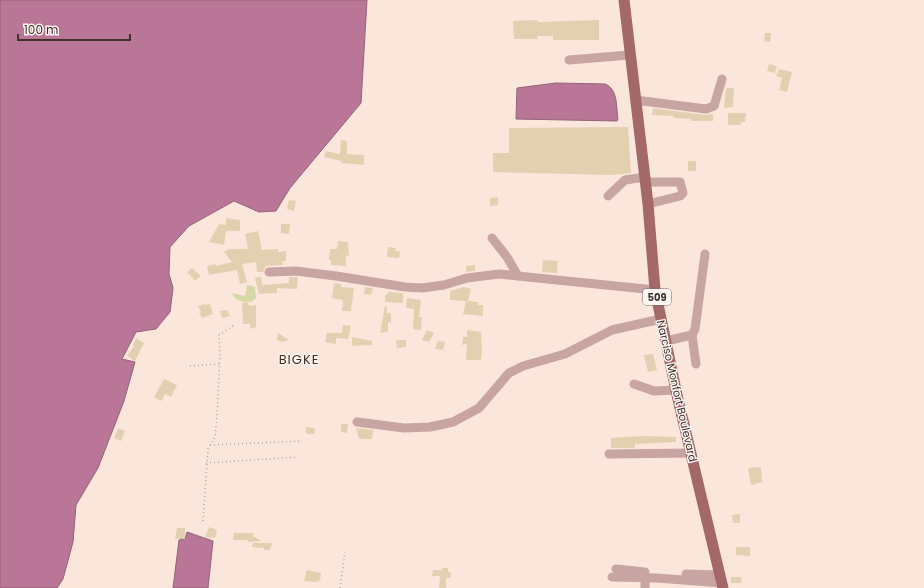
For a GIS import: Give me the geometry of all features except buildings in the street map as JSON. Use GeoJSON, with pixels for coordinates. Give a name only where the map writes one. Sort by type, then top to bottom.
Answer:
{"type":"FeatureCollection","features":[{"type":"Feature","properties":{"kind":"main road","name":"Narciso Monfort Boulevard"},"geometry":{"type":"LineString","coordinates":[[624,0],[629,54],[648,204],[655,290],[676,390],[722,582]]}},
{"type":"Feature","properties":{"kind":"street"},"geometry":{"type":"LineString","coordinates":[[569,60],[629,54]]}},
{"type":"Feature","properties":{"kind":"street"},"geometry":{"type":"LineString","coordinates":[[635,100],[706,109],[714,106],[722,79]]}},
{"type":"Feature","properties":{"kind":"street"},"geometry":{"type":"LineString","coordinates":[[608,196],[625,180],[680,182],[683,193],[680,196],[648,204]]}},
{"type":"Feature","properties":{"kind":"street"},"geometry":{"type":"LineString","coordinates":[[492,238],[507,257],[518,276]]}},
{"type":"Feature","properties":{"kind":"street"},"geometry":{"type":"LineString","coordinates":[[696,364],[692,335],[698,316],[705,254]]}},
{"type":"Feature","properties":{"kind":"street"},"geometry":{"type":"LineString","coordinates":[[269,272],[296,271],[405,287],[422,288],[444,285],[467,278],[499,274],[655,290]]}},
{"type":"Feature","properties":{"kind":"street"},"geometry":{"type":"LineString","coordinates":[[357,422],[404,428],[430,427],[453,422],[479,408],[509,373],[523,366],[565,354],[612,330],[660,319]]}},
{"type":"Feature","properties":{"kind":"street"},"geometry":{"type":"LineString","coordinates":[[666,341],[692,335]]}},
{"type":"Feature","properties":{"kind":"street"},"geometry":{"type":"LineString","coordinates":[[634,384],[654,391],[676,390]]}},
{"type":"Feature","properties":{"kind":"street"},"geometry":{"type":"LineString","coordinates":[[609,454],[691,453]]}},
{"type":"Feature","properties":{"kind":"street"},"geometry":{"type":"LineString","coordinates":[[614,573],[663,574],[722,582],[645,578],[614,573]]}},
{"type":"Feature","properties":{"kind":"street"},"geometry":{"type":"LineString","coordinates":[[645,578],[645,588]]}},
{"type":"Feature","properties":{"kind":"path"},"geometry":{"type":"LineString","coordinates":[[203,521],[206,464],[210,445],[215,437],[217,422],[219,335],[234,325]]}},
{"type":"Feature","properties":{"kind":"path"},"geometry":{"type":"LineString","coordinates":[[190,366],[219,364]]}},
{"type":"Feature","properties":{"kind":"path"},"geometry":{"type":"LineString","coordinates":[[210,445],[302,441]]}},
{"type":"Feature","properties":{"kind":"path"},"geometry":{"type":"LineString","coordinates":[[206,464],[298,457]]}},
{"type":"Feature","properties":{"kind":"path"},"geometry":{"type":"LineString","coordinates":[[340,588],[345,552]]}},
{"type":"Feature","properties":{"kind":"green space"},"geometry":{"type":"Polygon","coordinates":[[[247,285],[255,287],[256,298],[251,302],[237,300],[232,293],[245,296],[247,285]]]}},
{"type":"Feature","properties":{"kind":"shaded area"},"geometry":{"type":"Polygon","coordinates":[[[0,0],[367,0],[361,103],[290,188],[276,211],[259,212],[234,201],[189,226],[170,247],[169,274],[173,288],[170,312],[156,329],[136,332],[122,359],[135,362],[124,401],[98,468],[76,505],[73,542],[63,579],[57,588],[0,588],[0,0]]]}},
{"type":"Feature","properties":{"kind":"shaded area"},"geometry":{"type":"Polygon","coordinates":[[[556,83],[605,84],[609,86],[616,98],[617,121],[516,119],[517,88],[556,83]]]}},
{"type":"Feature","properties":{"kind":"shaded area"},"geometry":{"type":"Polygon","coordinates":[[[187,532],[213,541],[208,588],[173,588],[179,540],[185,539],[187,532]]]}},
{"type":"Feature","properties":{"kind":"district","name":"BIGKE"},"geometry":{"type":"Point","coordinates":[299,359]}}]}
